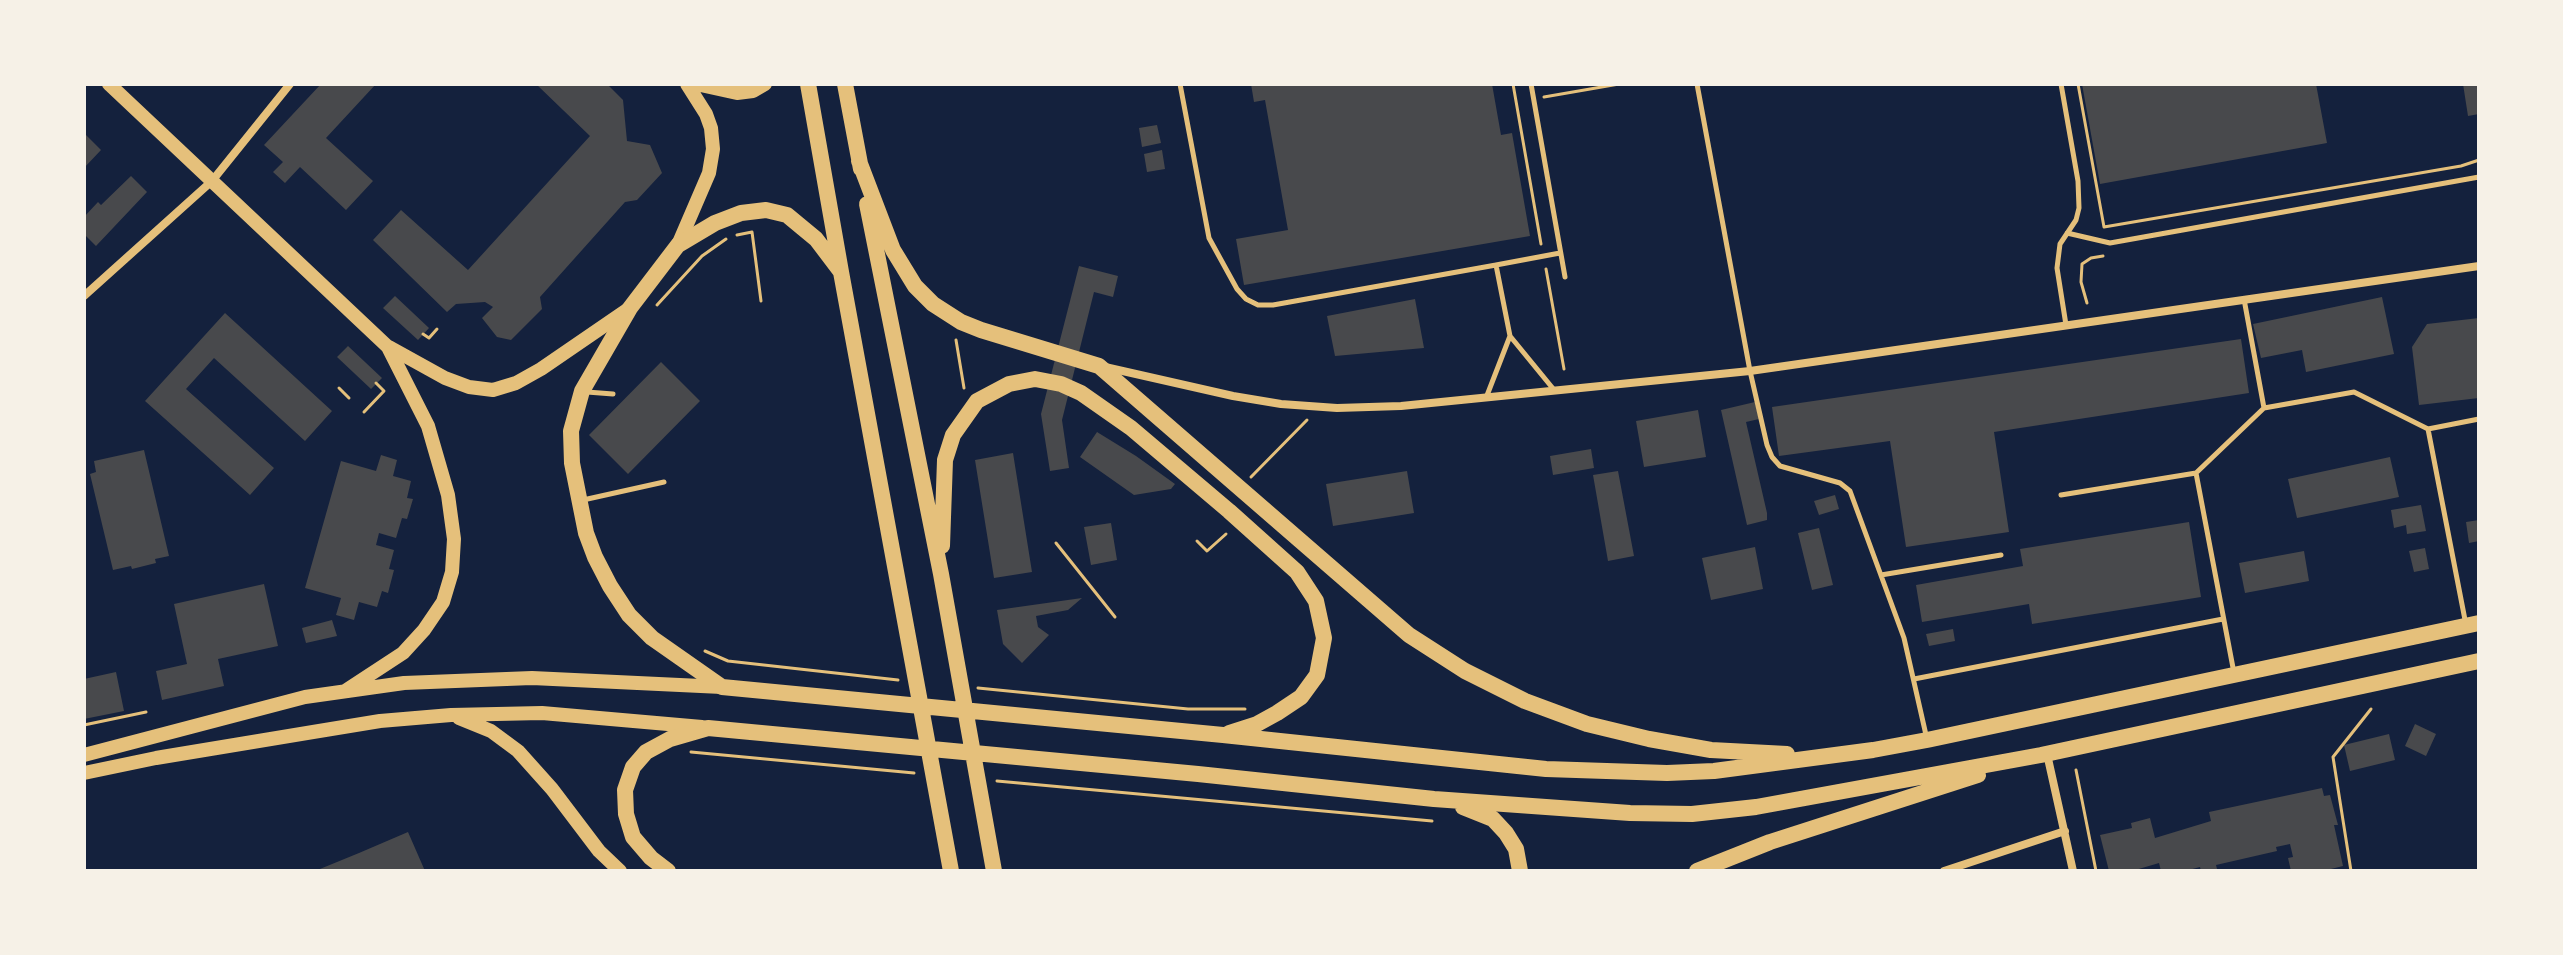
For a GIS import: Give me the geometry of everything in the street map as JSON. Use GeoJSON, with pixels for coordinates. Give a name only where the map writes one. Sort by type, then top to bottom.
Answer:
{"type":"FeatureCollection","features":[{"type":"Feature","properties":{"kind":"main road"},"geometry":{"type":"LineString","coordinates":[[109,84],[388,347],[445,378],[469,387],[493,390],[516,383],[630,308]]}},
{"type":"Feature","properties":{"kind":"main road"},"geometry":{"type":"LineString","coordinates":[[687,84],[711,128],[713,149],[709,173],[678,245],[630,308],[582,391],[571,431],[572,463],[586,533],[610,586],[629,615],[652,638],[722,687]]}},
{"type":"Feature","properties":{"kind":"main road"},"geometry":{"type":"LineString","coordinates":[[696,84],[737,93],[753,91],[765,84]]}},
{"type":"Feature","properties":{"kind":"main road"},"geometry":{"type":"LineString","coordinates":[[808,84],[951,871]]}},
{"type":"Feature","properties":{"kind":"main road"},"geometry":{"type":"LineString","coordinates":[[845,84],[995,867]]}},
{"type":"Feature","properties":{"kind":"main road"},"geometry":{"type":"LineString","coordinates":[[859,161],[893,250],[915,286],[933,304],[961,322],[981,330],[1099,366],[1409,635],[1465,671],[1525,701],[1587,724],[1649,739],[1711,750],[1793,755],[1873,750]]}},
{"type":"Feature","properties":{"kind":"main road"},"geometry":{"type":"LineString","coordinates":[[678,245],[715,223],[741,213],[766,210],[787,215],[801,224],[841,272]]}},
{"type":"Feature","properties":{"kind":"main road"},"geometry":{"type":"LineString","coordinates":[[345,691],[390,663],[424,630],[443,602],[452,572],[454,539],[439,458],[428,426],[388,347]]}},
{"type":"Feature","properties":{"kind":"main road"},"geometry":{"type":"LineString","coordinates":[[941,574],[945,460],[953,435],[977,401],[1009,384],[1035,379],[1061,384],[1081,393],[1131,428],[1229,511],[1297,572],[1316,601],[1324,638],[1317,675],[1301,697],[1277,713],[1257,724],[1223,735]]}},
{"type":"Feature","properties":{"kind":"main road"},"geometry":{"type":"LineString","coordinates":[[84,755],[305,697],[404,683],[532,678],[722,687],[1546,769],[1667,773],[1714,771],[1927,740],[2473,624]]}},
{"type":"Feature","properties":{"kind":"main road"},"geometry":{"type":"LineString","coordinates":[[84,773],[380,721],[451,715],[542,713],[1434,799],[1630,813],[1692,814],[1756,807],[2044,754],[2479,661]]}},
{"type":"Feature","properties":{"kind":"main road"},"geometry":{"type":"LineString","coordinates":[[451,715],[491,731],[518,751],[552,789],[599,851],[620,871]]}},
{"type":"Feature","properties":{"kind":"main road"},"geometry":{"type":"LineString","coordinates":[[668,871],[651,858],[633,837],[626,814],[625,790],[633,767],[646,752],[670,739],[708,728]]}},
{"type":"Feature","properties":{"kind":"main road"},"geometry":{"type":"LineString","coordinates":[[1697,871],[1770,842],[2044,754]]}},
{"type":"Feature","properties":{"kind":"main road"},"geometry":{"type":"LineString","coordinates":[[1434,799],[1474,810],[1493,819],[1516,849],[1520,871]]}},
{"type":"Feature","properties":{"kind":"main road"},"geometry":{"type":"LineString","coordinates":[[944,871],[947,854]]}},
{"type":"Feature","properties":{"kind":"street"},"geometry":{"type":"LineString","coordinates":[[84,296],[212,181],[290,84]]}},
{"type":"Feature","properties":{"kind":"street"},"geometry":{"type":"LineString","coordinates":[[1099,366],[1233,396],[1320,407],[1401,406],[1750,371],[2479,266]]}},
{"type":"Feature","properties":{"kind":"street"},"geometry":{"type":"LineString","coordinates":[[2044,754],[2073,871]]}},
{"type":"Feature","properties":{"kind":"street"},"geometry":{"type":"LineString","coordinates":[[1944,871],[2065,831]]}},
{"type":"Feature","properties":{"kind":"lane"},"geometry":{"type":"LineString","coordinates":[[1180,84],[1209,238],[1237,289],[1246,299],[1258,305],[1273,305],[1560,253]]}},
{"type":"Feature","properties":{"kind":"lane"},"geometry":{"type":"LineString","coordinates":[[1531,84],[1565,277]]}},
{"type":"Feature","properties":{"kind":"lane"},"geometry":{"type":"LineString","coordinates":[[1697,84],[1750,371],[1767,445],[1780,466],[1840,483],[1850,491],[1904,638],[1927,740]]}},
{"type":"Feature","properties":{"kind":"lane"},"geometry":{"type":"LineString","coordinates":[[2061,84],[2079,194],[2076,220],[2060,244],[2057,268],[2066,325]]}},
{"type":"Feature","properties":{"kind":"lane"},"geometry":{"type":"LineString","coordinates":[[2067,233],[2110,243],[2479,177]]}},
{"type":"Feature","properties":{"kind":"lane"},"geometry":{"type":"LineString","coordinates":[[1496,265],[1510,336],[1555,391]]}},
{"type":"Feature","properties":{"kind":"lane"},"geometry":{"type":"LineString","coordinates":[[2244,299],[2264,408]]}},
{"type":"Feature","properties":{"kind":"lane"},"geometry":{"type":"LineString","coordinates":[[1486,398],[1510,336]]}},
{"type":"Feature","properties":{"kind":"lane"},"geometry":{"type":"LineString","coordinates":[[582,391],[613,394]]}},
{"type":"Feature","properties":{"kind":"lane"},"geometry":{"type":"LineString","coordinates":[[2061,495],[2196,473],[2264,408],[2354,392],[2428,429],[2479,419]]}},
{"type":"Feature","properties":{"kind":"lane"},"geometry":{"type":"LineString","coordinates":[[2428,429],[2473,624]]}},
{"type":"Feature","properties":{"kind":"lane"},"geometry":{"type":"LineString","coordinates":[[2196,473],[2235,675]]}},
{"type":"Feature","properties":{"kind":"lane"},"geometry":{"type":"LineString","coordinates":[[578,502],[664,482]]}},
{"type":"Feature","properties":{"kind":"lane"},"geometry":{"type":"LineString","coordinates":[[1881,575],[2001,555]]}},
{"type":"Feature","properties":{"kind":"lane"},"geometry":{"type":"LineString","coordinates":[[1914,679],[2223,619]]}},
{"type":"Feature","properties":{"kind":"path"},"geometry":{"type":"LineString","coordinates":[[1513,84],[1541,244]]}},
{"type":"Feature","properties":{"kind":"path"},"geometry":{"type":"LineString","coordinates":[[1533,99],[1619,84]]}},
{"type":"Feature","properties":{"kind":"path"},"geometry":{"type":"LineString","coordinates":[[2078,84],[2104,227],[2461,166],[2479,160]]}},
{"type":"Feature","properties":{"kind":"path"},"geometry":{"type":"LineString","coordinates":[[650,313],[712,247],[728,238],[752,232],[761,301]]}},
{"type":"Feature","properties":{"kind":"path"},"geometry":{"type":"LineString","coordinates":[[2087,303],[2081,282],[2082,264],[2091,258],[2103,256]]}},
{"type":"Feature","properties":{"kind":"path"},"geometry":{"type":"LineString","coordinates":[[1546,269],[1564,369]]}},
{"type":"Feature","properties":{"kind":"path"},"geometry":{"type":"LineString","coordinates":[[423,334],[429,338],[437,329]]}},
{"type":"Feature","properties":{"kind":"path"},"geometry":{"type":"LineString","coordinates":[[955,332],[966,400]]}},
{"type":"Feature","properties":{"kind":"path"},"geometry":{"type":"LineString","coordinates":[[364,412],[384,391],[376,383]]}},
{"type":"Feature","properties":{"kind":"path"},"geometry":{"type":"LineString","coordinates":[[339,388],[349,398]]}},
{"type":"Feature","properties":{"kind":"path"},"geometry":{"type":"LineString","coordinates":[[1240,489],[1320,407]]}},
{"type":"Feature","properties":{"kind":"path"},"geometry":{"type":"LineString","coordinates":[[1197,541],[1207,551],[1221,536],[1233,535]]}},
{"type":"Feature","properties":{"kind":"path"},"geometry":{"type":"LineString","coordinates":[[1056,543],[1115,617]]}},
{"type":"Feature","properties":{"kind":"path"},"geometry":{"type":"LineString","coordinates":[[694,647],[728,661],[906,680]]}},
{"type":"Feature","properties":{"kind":"path"},"geometry":{"type":"LineString","coordinates":[[969,687],[1188,709],[1258,709]]}},
{"type":"Feature","properties":{"kind":"path"},"geometry":{"type":"LineString","coordinates":[[2351,871],[2333,757],[2371,709]]}},
{"type":"Feature","properties":{"kind":"path"},"geometry":{"type":"LineString","coordinates":[[84,725],[146,712]]}},
{"type":"Feature","properties":{"kind":"path"},"geometry":{"type":"LineString","coordinates":[[688,752],[922,774]]}},
{"type":"Feature","properties":{"kind":"path"},"geometry":{"type":"LineString","coordinates":[[2076,770],[2096,871]]}},
{"type":"Feature","properties":{"kind":"path"},"geometry":{"type":"LineString","coordinates":[[984,780],[1432,821]]}},
{"type":"Feature","properties":{"kind":"building"},"geometry":{"type":"Polygon","coordinates":[[[321,84],[376,84],[326,138],[373,181],[346,210],[300,167],[285,183],[273,172],[283,162],[264,145],[321,84]]]}},
{"type":"Feature","properties":{"kind":"building"},"geometry":{"type":"Polygon","coordinates":[[[536,84],[607,84],[623,100],[627,141],[650,145],[662,173],[637,200],[625,202],[540,297],[542,309],[511,340],[497,337],[482,318],[493,307],[485,302],[456,304],[447,312],[373,240],[401,210],[468,270],[590,136],[536,84]]]}},
{"type":"Feature","properties":{"kind":"building"},"geometry":{"type":"Polygon","coordinates":[[[1251,84],[1492,84],[1501,135],[1512,133],[1530,236],[1244,285],[1236,239],[1288,230],[1265,100],[1254,102],[1251,84]]]}},
{"type":"Feature","properties":{"kind":"building"},"geometry":{"type":"Polygon","coordinates":[[[2082,84],[2316,84],[2327,143],[2100,184],[2082,84]]]}},
{"type":"Feature","properties":{"kind":"building"},"geometry":{"type":"Polygon","coordinates":[[[2463,84],[2479,84],[2479,114],[2468,116],[2463,84]]]}},
{"type":"Feature","properties":{"kind":"building"},"geometry":{"type":"Polygon","coordinates":[[[1157,125],[1161,143],[1142,147],[1139,128],[1157,125]]]}},
{"type":"Feature","properties":{"kind":"building"},"geometry":{"type":"Polygon","coordinates":[[[84,133],[101,150],[84,168],[84,133]]]}},
{"type":"Feature","properties":{"kind":"building"},"geometry":{"type":"Polygon","coordinates":[[[1162,150],[1165,169],[1147,172],[1144,154],[1162,150]]]}},
{"type":"Feature","properties":{"kind":"building"},"geometry":{"type":"Polygon","coordinates":[[[131,176],[147,192],[96,246],[84,234],[84,217],[131,176]]]}},
{"type":"Feature","properties":{"kind":"building"},"geometry":{"type":"Polygon","coordinates":[[[1079,266],[1118,276],[1113,297],[1094,292],[1062,420],[1069,468],[1050,471],[1041,414],[1079,266]]]}},
{"type":"Feature","properties":{"kind":"building"},"geometry":{"type":"Polygon","coordinates":[[[395,296],[429,328],[418,340],[383,308],[395,296]]]}},
{"type":"Feature","properties":{"kind":"building"},"geometry":{"type":"Polygon","coordinates":[[[2382,297],[2394,354],[2306,372],[2302,350],[2261,358],[2253,324],[2382,297]]]}},
{"type":"Feature","properties":{"kind":"building"},"geometry":{"type":"Polygon","coordinates":[[[1415,299],[1424,348],[1335,356],[1327,316],[1415,299]]]}},
{"type":"Feature","properties":{"kind":"building"},"geometry":{"type":"Polygon","coordinates":[[[225,313],[332,411],[305,441],[214,358],[186,389],[274,468],[250,495],[145,401],[225,313]]]}},
{"type":"Feature","properties":{"kind":"building"},"geometry":{"type":"Polygon","coordinates":[[[2479,318],[2479,398],[2419,405],[2412,347],[2427,324],[2479,318]]]}},
{"type":"Feature","properties":{"kind":"building"},"geometry":{"type":"Polygon","coordinates":[[[2241,339],[2249,393],[1994,432],[2009,532],[1906,547],[1890,441],[1779,456],[1772,407],[2241,339]]]}},
{"type":"Feature","properties":{"kind":"building"},"geometry":{"type":"Polygon","coordinates":[[[348,346],[382,378],[371,389],[337,357],[348,346]]]}},
{"type":"Feature","properties":{"kind":"building"},"geometry":{"type":"Polygon","coordinates":[[[661,362],[700,401],[628,474],[589,435],[661,362]]]}},
{"type":"Feature","properties":{"kind":"building"},"geometry":{"type":"Polygon","coordinates":[[[1755,402],[1759,419],[1746,422],[1767,520],[1747,525],[1721,410],[1755,402]]]}},
{"type":"Feature","properties":{"kind":"building"},"geometry":{"type":"Polygon","coordinates":[[[1698,410],[1706,457],[1644,467],[1636,421],[1698,410]]]}},
{"type":"Feature","properties":{"kind":"building"},"geometry":{"type":"Polygon","coordinates":[[[1097,432],[1175,484],[1171,489],[1134,495],[1080,457],[1097,432]]]}},
{"type":"Feature","properties":{"kind":"building"},"geometry":{"type":"Polygon","coordinates":[[[1591,449],[1594,468],[1553,475],[1550,456],[1591,449]]]}},
{"type":"Feature","properties":{"kind":"building"},"geometry":{"type":"Polygon","coordinates":[[[144,450],[169,556],[132,569],[131,566],[113,570],[90,474],[96,472],[94,461],[144,450]]]}},
{"type":"Feature","properties":{"kind":"building"},"geometry":{"type":"Polygon","coordinates":[[[1013,453],[1032,572],[994,578],[975,460],[1013,453]]]}},
{"type":"Feature","properties":{"kind":"building"},"geometry":{"type":"Polygon","coordinates":[[[381,455],[397,460],[393,476],[411,481],[407,498],[413,499],[407,519],[402,518],[396,538],[379,533],[376,545],[394,550],[389,569],[394,570],[388,593],[382,591],[377,607],[359,602],[354,620],[336,615],[341,598],[305,588],[341,461],[376,471],[381,455]]]}},
{"type":"Feature","properties":{"kind":"building"},"geometry":{"type":"Polygon","coordinates":[[[2390,457],[2399,497],[2297,518],[2288,479],[2390,457]]]}},
{"type":"Feature","properties":{"kind":"building"},"geometry":{"type":"Polygon","coordinates":[[[1407,471],[1414,513],[1333,526],[1326,484],[1407,471]]]}},
{"type":"Feature","properties":{"kind":"building"},"geometry":{"type":"Polygon","coordinates":[[[1618,471],[1634,556],[1608,561],[1593,475],[1618,471]]]}},
{"type":"Feature","properties":{"kind":"building"},"geometry":{"type":"Polygon","coordinates":[[[1835,495],[1839,509],[1819,515],[1814,501],[1835,495]]]}},
{"type":"Feature","properties":{"kind":"building"},"geometry":{"type":"Polygon","coordinates":[[[2421,505],[2426,531],[2407,534],[2406,525],[2394,528],[2391,510],[2421,505]]]}},
{"type":"Feature","properties":{"kind":"building"},"geometry":{"type":"Polygon","coordinates":[[[2479,520],[2479,541],[2469,543],[2466,522],[2479,520]]]}},
{"type":"Feature","properties":{"kind":"building"},"geometry":{"type":"Polygon","coordinates":[[[2189,522],[2201,597],[2032,624],[2029,604],[1922,622],[1916,585],[2023,566],[2020,549],[2189,522]]]}},
{"type":"Feature","properties":{"kind":"building"},"geometry":{"type":"Polygon","coordinates":[[[1111,523],[1117,560],[1091,565],[1084,527],[1111,523]]]}},
{"type":"Feature","properties":{"kind":"building"},"geometry":{"type":"Polygon","coordinates":[[[1819,528],[1833,585],[1812,590],[1798,533],[1819,528]]]}},
{"type":"Feature","properties":{"kind":"building"},"geometry":{"type":"Polygon","coordinates":[[[1755,547],[1763,589],[1711,600],[1702,558],[1755,547]]]}},
{"type":"Feature","properties":{"kind":"building"},"geometry":{"type":"Polygon","coordinates":[[[2425,548],[2429,569],[2414,572],[2409,551],[2425,548]]]}},
{"type":"Feature","properties":{"kind":"building"},"geometry":{"type":"Polygon","coordinates":[[[2304,551],[2309,581],[2245,593],[2239,563],[2304,551]]]}},
{"type":"Feature","properties":{"kind":"building"},"geometry":{"type":"Polygon","coordinates":[[[264,584],[278,646],[218,659],[224,686],[162,700],[156,671],[187,664],[174,604],[264,584]]]}},
{"type":"Feature","properties":{"kind":"building"},"geometry":{"type":"Polygon","coordinates":[[[1082,598],[1068,610],[1036,616],[1038,627],[1049,635],[1022,663],[1003,644],[997,610],[1082,598]]]}},
{"type":"Feature","properties":{"kind":"building"},"geometry":{"type":"Polygon","coordinates":[[[332,620],[337,636],[306,643],[302,628],[332,620]]]}},
{"type":"Feature","properties":{"kind":"building"},"geometry":{"type":"Polygon","coordinates":[[[1953,629],[1955,641],[1929,646],[1926,634],[1953,629]]]}},
{"type":"Feature","properties":{"kind":"building"},"geometry":{"type":"Polygon","coordinates":[[[116,672],[124,711],[84,719],[84,679],[116,672]]]}},
{"type":"Feature","properties":{"kind":"building"},"geometry":{"type":"Polygon","coordinates":[[[2415,724],[2436,734],[2426,756],[2405,746],[2415,724]]]}},
{"type":"Feature","properties":{"kind":"building"},"geometry":{"type":"Polygon","coordinates":[[[2389,734],[2395,760],[2350,771],[2344,745],[2389,734]]]}},
{"type":"Feature","properties":{"kind":"building"},"geometry":{"type":"Polygon","coordinates":[[[2322,788],[2324,796],[2330,795],[2338,825],[2334,825],[2343,866],[2323,871],[2291,871],[2288,858],[2293,857],[2290,844],[2276,847],[2277,851],[2216,865],[2217,869],[2210,871],[2201,871],[2200,867],[2185,871],[2161,871],[2159,863],[2132,871],[2109,871],[2100,835],[2132,828],[2131,823],[2150,818],[2155,838],[2211,821],[2209,812],[2322,788]]]}},
{"type":"Feature","properties":{"kind":"building"},"geometry":{"type":"Polygon","coordinates":[[[408,832],[425,871],[315,871],[359,853],[408,832]]]}}]}
